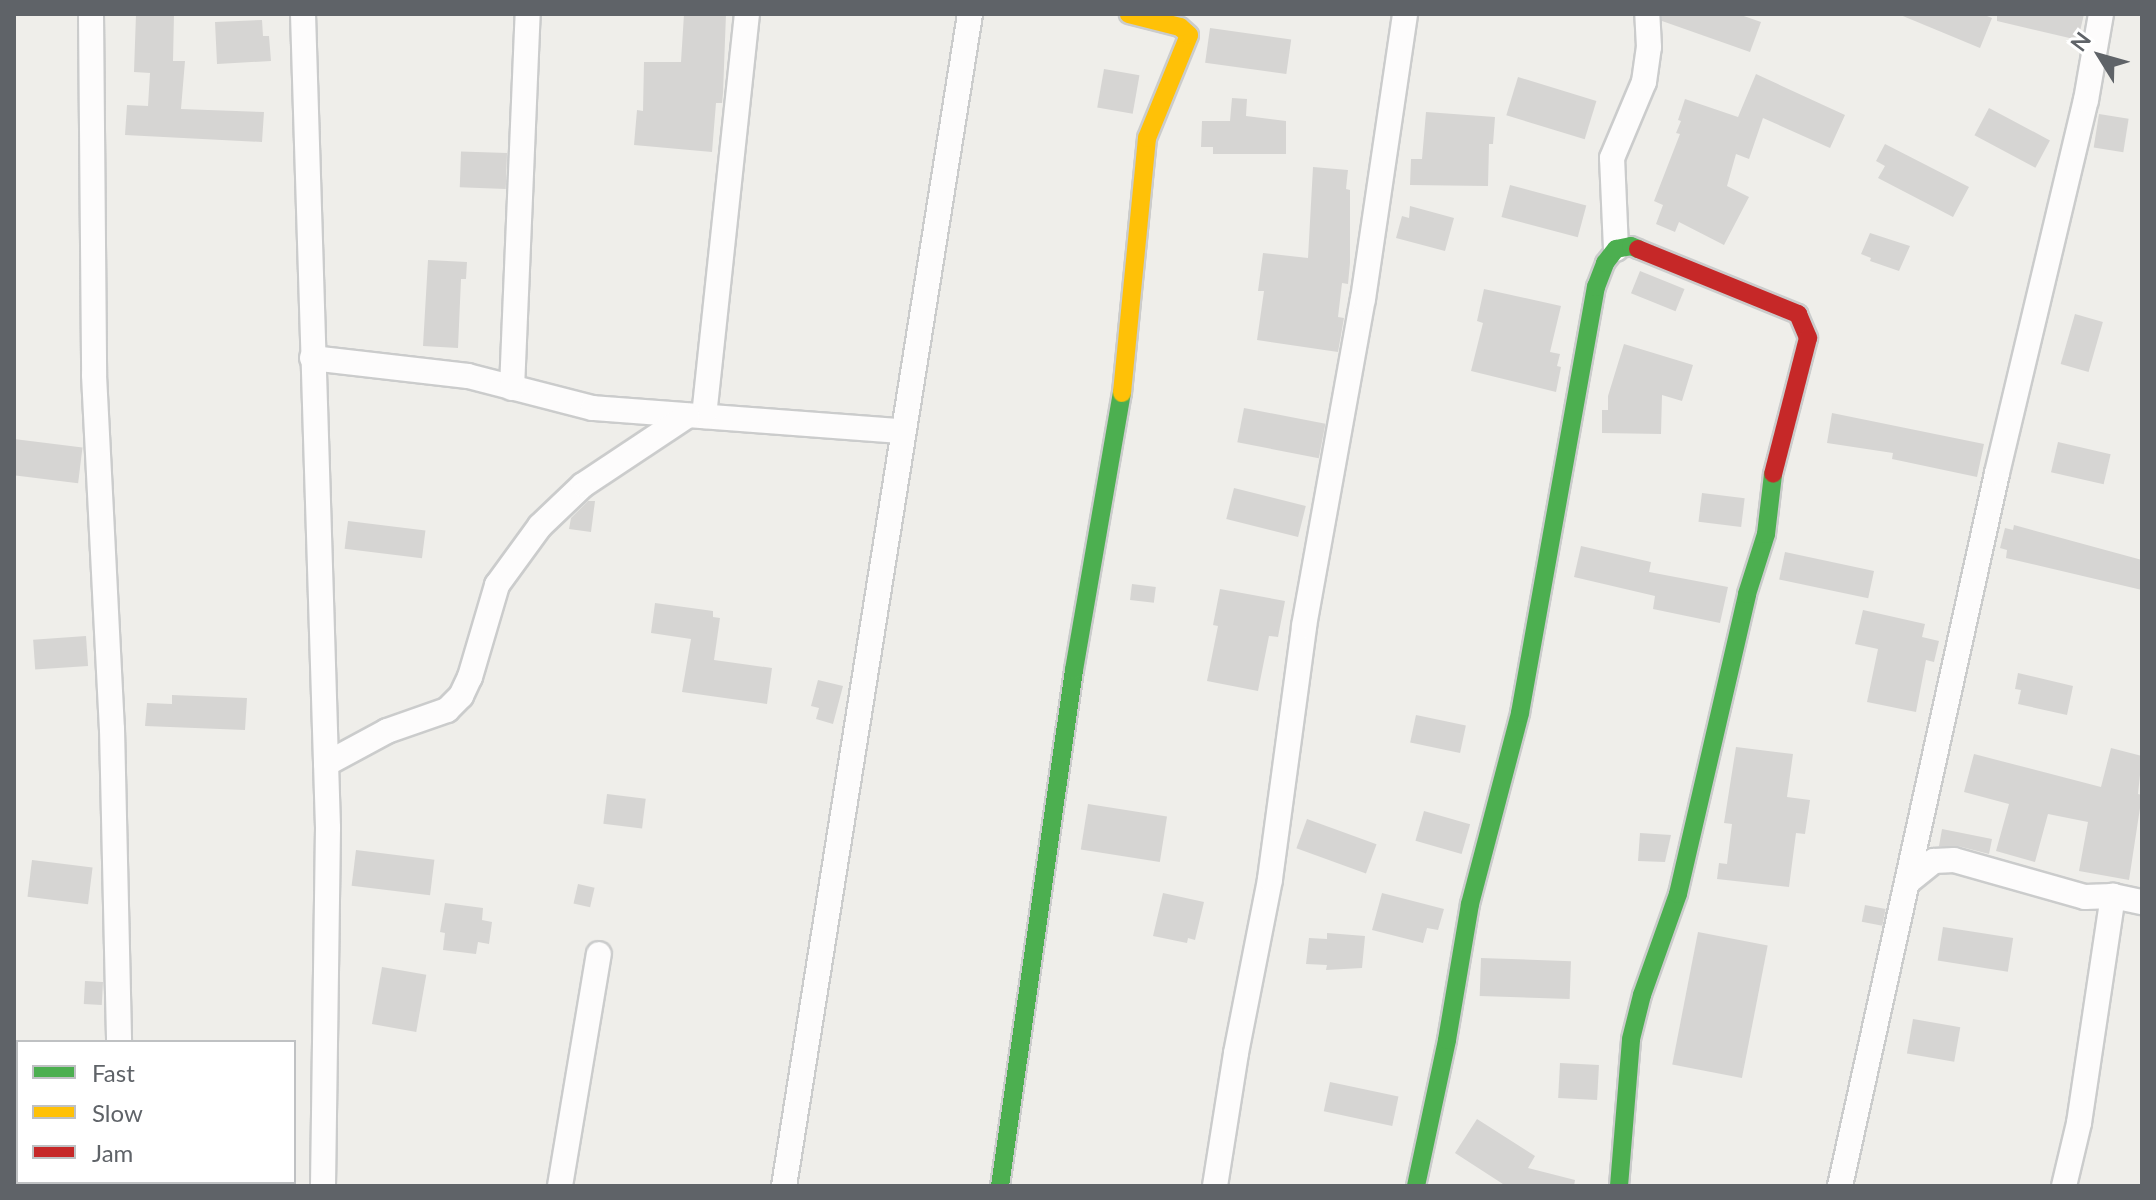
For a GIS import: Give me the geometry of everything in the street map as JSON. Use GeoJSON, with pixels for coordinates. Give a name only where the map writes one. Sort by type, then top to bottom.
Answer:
{"type":"FeatureCollection","features":[{"type":"Feature","properties":{"kind":"street"},"geometry":{"type":"LineString","coordinates":[[91,14],[94,375],[112,729],[119,1040]]}},
{"type":"Feature","properties":{"kind":"street"},"geometry":{"type":"LineString","coordinates":[[303,14],[326,764],[323,1186]]}},
{"type":"Feature","properties":{"kind":"street"},"geometry":{"type":"LineString","coordinates":[[512,388],[528,14]]}},
{"type":"Feature","properties":{"kind":"street"},"geometry":{"type":"LineString","coordinates":[[695,416],[747,14]]}},
{"type":"Feature","properties":{"kind":"street"},"geometry":{"type":"LineString","coordinates":[[784,1186],[970,14]]}},
{"type":"Feature","properties":{"kind":"street"},"geometry":{"type":"LineString","coordinates":[[1000,1186],[1074,670],[1110,476],[1127,357],[1142,223],[1144,156],[1147,138],[1189,35],[1180,27],[1129,14]]}},
{"type":"Feature","properties":{"kind":"street"},"geometry":{"type":"LineString","coordinates":[[1215,1186],[1236,1053],[1270,879],[1304,626],[1363,299],[1405,14]]}},
{"type":"Feature","properties":{"kind":"street"},"geometry":{"type":"LineString","coordinates":[[1616,249],[1612,158],[1644,82],[1649,47],[1647,14]]}},
{"type":"Feature","properties":{"kind":"street"},"geometry":{"type":"LineString","coordinates":[[1840,1186],[1997,473],[2086,100],[2101,14]]}},
{"type":"Feature","properties":{"kind":"street"},"geometry":{"type":"LineString","coordinates":[[1416,1186],[1447,1040],[1470,904],[1520,713],[1596,287],[1605,263],[1616,249],[1631,246],[1798,314],[1808,338],[1773,471],[1766,534],[1747,594],[1678,894],[1642,995],[1631,1039],[1625,1082],[1619,1186]]}},
{"type":"Feature","properties":{"kind":"street"},"geometry":{"type":"LineString","coordinates":[[312,358],[468,376],[593,408],[902,431]]}},
{"type":"Feature","properties":{"kind":"street"},"geometry":{"type":"LineString","coordinates":[[326,764],[387,731],[447,710],[461,696],[470,677],[497,585],[540,526],[583,485],[695,416]]}},
{"type":"Feature","properties":{"kind":"street"},"geometry":{"type":"LineString","coordinates":[[1909,881],[1934,861],[1954,860],[2085,897],[2113,896],[2142,900]]}},
{"type":"Feature","properties":{"kind":"street"},"geometry":{"type":"LineString","coordinates":[[2064,1186],[2079,1123],[2113,896]]}},
{"type":"Feature","properties":{"kind":"street"},"geometry":{"type":"LineString","coordinates":[[560,1186],[599,954]]}},
{"type":"Feature","properties":{"kind":"building"},"geometry":{"type":"Polygon","coordinates":[[[136,14],[174,14],[173,61],[185,61],[181,109],[264,112],[262,142],[125,135],[127,105],[148,106],[150,73],[134,72],[136,14]]]}},
{"type":"Feature","properties":{"kind":"building"},"geometry":{"type":"Polygon","coordinates":[[[684,14],[726,14],[722,103],[716,103],[712,152],[634,145],[637,110],[643,111],[644,62],[681,62],[684,14]]]}},
{"type":"Feature","properties":{"kind":"building"},"geometry":{"type":"Polygon","coordinates":[[[1662,14],[1738,14],[1761,22],[1750,52],[1662,21],[1662,14]]]}},
{"type":"Feature","properties":{"kind":"building"},"geometry":{"type":"Polygon","coordinates":[[[1898,14],[1982,14],[1992,18],[1980,48],[1898,14]]]}},
{"type":"Feature","properties":{"kind":"building"},"geometry":{"type":"Polygon","coordinates":[[[1997,14],[2084,14],[2078,40],[1997,21],[1997,14]]]}},
{"type":"Feature","properties":{"kind":"building"},"geometry":{"type":"Polygon","coordinates":[[[262,20],[263,36],[269,36],[271,61],[217,64],[215,22],[262,20]]]}},
{"type":"Feature","properties":{"kind":"building"},"geometry":{"type":"Polygon","coordinates":[[[1210,28],[1291,39],[1286,74],[1205,63],[1210,28]]]}},
{"type":"Feature","properties":{"kind":"building"},"geometry":{"type":"Polygon","coordinates":[[[1104,69],[1139,75],[1133,114],[1097,107],[1104,69]]]}},
{"type":"Feature","properties":{"kind":"building"},"geometry":{"type":"Polygon","coordinates":[[[1756,74],[1845,115],[1830,148],[1763,118],[1749,159],[1736,154],[1727,186],[1749,197],[1724,245],[1679,222],[1675,232],[1656,224],[1663,205],[1654,201],[1680,134],[1676,133],[1685,99],[1738,117],[1756,74]]]}},
{"type":"Feature","properties":{"kind":"building"},"geometry":{"type":"Polygon","coordinates":[[[1518,77],[1596,101],[1585,139],[1506,115],[1518,77]]]}},
{"type":"Feature","properties":{"kind":"building"},"geometry":{"type":"Polygon","coordinates":[[[1232,98],[1247,99],[1246,116],[1286,121],[1286,154],[1213,154],[1213,147],[1201,147],[1202,121],[1230,121],[1232,98]]]}},
{"type":"Feature","properties":{"kind":"building"},"geometry":{"type":"Polygon","coordinates":[[[1989,108],[2050,140],[2035,168],[1974,135],[1989,108]]]}},
{"type":"Feature","properties":{"kind":"building"},"geometry":{"type":"Polygon","coordinates":[[[1426,112],[1495,117],[1493,144],[1489,144],[1488,186],[1410,185],[1411,159],[1422,159],[1426,112]]]}},
{"type":"Feature","properties":{"kind":"building"},"geometry":{"type":"Polygon","coordinates":[[[2099,114],[2129,119],[2123,152],[2094,148],[2099,114]]]}},
{"type":"Feature","properties":{"kind":"building"},"geometry":{"type":"Polygon","coordinates":[[[1885,144],[1969,187],[1953,217],[1878,178],[1885,166],[1876,161],[1885,144]]]}},
{"type":"Feature","properties":{"kind":"building"},"geometry":{"type":"Polygon","coordinates":[[[461,151],[507,153],[506,189],[460,187],[461,151]]]}},
{"type":"Feature","properties":{"kind":"building"},"geometry":{"type":"Polygon","coordinates":[[[1313,167],[1348,170],[1346,189],[1350,190],[1350,263],[1348,284],[1342,283],[1338,317],[1344,318],[1338,352],[1257,340],[1264,291],[1258,291],[1263,253],[1308,258],[1313,167]]]}},
{"type":"Feature","properties":{"kind":"building"},"geometry":{"type":"Polygon","coordinates":[[[1510,185],[1586,205],[1578,237],[1501,217],[1510,185]]]}},
{"type":"Feature","properties":{"kind":"building"},"geometry":{"type":"Polygon","coordinates":[[[1410,206],[1454,218],[1445,251],[1396,238],[1402,216],[1409,218],[1410,206]]]}},
{"type":"Feature","properties":{"kind":"building"},"geometry":{"type":"Polygon","coordinates":[[[1870,233],[1910,246],[1899,271],[1870,261],[1871,258],[1861,254],[1870,233]]]}},
{"type":"Feature","properties":{"kind":"building"},"geometry":{"type":"Polygon","coordinates":[[[428,260],[467,262],[466,279],[461,279],[458,348],[423,346],[428,260]]]}},
{"type":"Feature","properties":{"kind":"building"},"geometry":{"type":"Polygon","coordinates":[[[1640,271],[1685,289],[1676,311],[1631,293],[1640,271]]]}},
{"type":"Feature","properties":{"kind":"building"},"geometry":{"type":"Polygon","coordinates":[[[1484,289],[1561,306],[1550,352],[1560,354],[1556,392],[1471,371],[1483,323],[1477,321],[1484,289]]]}},
{"type":"Feature","properties":{"kind":"building"},"geometry":{"type":"Polygon","coordinates":[[[2075,314],[2103,322],[2089,372],[2061,364],[2075,314]]]}},
{"type":"Feature","properties":{"kind":"building"},"geometry":{"type":"Polygon","coordinates":[[[1624,344],[1693,365],[1682,401],[1662,395],[1661,434],[1602,433],[1602,410],[1608,410],[1608,396],[1624,344]]]}},
{"type":"Feature","properties":{"kind":"building"},"geometry":{"type":"Polygon","coordinates":[[[1244,408],[1325,424],[1319,458],[1237,442],[1244,408]]]}},
{"type":"Feature","properties":{"kind":"building"},"geometry":{"type":"Polygon","coordinates":[[[1832,413],[1984,444],[1977,477],[1892,459],[1893,453],[1827,443],[1832,413]]]}},
{"type":"Feature","properties":{"kind":"building"},"geometry":{"type":"Polygon","coordinates":[[[14,439],[82,447],[78,483],[14,475],[14,439]]]}},
{"type":"Feature","properties":{"kind":"building"},"geometry":{"type":"Polygon","coordinates":[[[2058,442],[2111,454],[2104,484],[2051,472],[2058,442]]]}},
{"type":"Feature","properties":{"kind":"building"},"geometry":{"type":"Polygon","coordinates":[[[1234,488],[1306,506],[1298,537],[1226,519],[1234,488]]]}},
{"type":"Feature","properties":{"kind":"building"},"geometry":{"type":"Polygon","coordinates":[[[1702,493],[1745,498],[1741,527],[1698,522],[1702,493]]]}},
{"type":"Feature","properties":{"kind":"building"},"geometry":{"type":"Polygon","coordinates":[[[588,501],[595,501],[591,532],[569,529],[571,518],[588,501]]]}},
{"type":"Feature","properties":{"kind":"building"},"geometry":{"type":"Polygon","coordinates":[[[348,521],[425,531],[422,558],[345,549],[348,521]]]}},
{"type":"Feature","properties":{"kind":"building"},"geometry":{"type":"Polygon","coordinates":[[[2014,525],[2142,560],[2142,590],[2006,558],[2007,550],[2000,548],[2005,528],[2013,530],[2014,525]]]}},
{"type":"Feature","properties":{"kind":"building"},"geometry":{"type":"Polygon","coordinates":[[[1581,546],[1651,562],[1649,572],[1728,587],[1720,623],[1653,609],[1655,596],[1574,577],[1581,546]]]}},
{"type":"Feature","properties":{"kind":"building"},"geometry":{"type":"Polygon","coordinates":[[[1785,552],[1874,571],[1868,598],[1779,579],[1785,552]]]}},
{"type":"Feature","properties":{"kind":"building"},"geometry":{"type":"Polygon","coordinates":[[[1132,584],[1156,587],[1154,603],[1130,600],[1132,584]]]}},
{"type":"Feature","properties":{"kind":"building"},"geometry":{"type":"Polygon","coordinates":[[[1220,589],[1285,601],[1278,637],[1269,636],[1258,691],[1207,681],[1218,626],[1213,625],[1220,589]]]}},
{"type":"Feature","properties":{"kind":"building"},"geometry":{"type":"Polygon","coordinates":[[[655,603],[713,611],[713,617],[720,618],[714,660],[772,668],[767,704],[682,692],[691,639],[651,633],[655,603]]]}},
{"type":"Feature","properties":{"kind":"building"},"geometry":{"type":"Polygon","coordinates":[[[1863,610],[1925,624],[1922,637],[1939,641],[1934,662],[1926,660],[1916,712],[1867,702],[1878,649],[1855,644],[1863,610]]]}},
{"type":"Feature","properties":{"kind":"building"},"geometry":{"type":"Polygon","coordinates":[[[86,636],[88,666],[35,670],[33,640],[86,636]]]}},
{"type":"Feature","properties":{"kind":"building"},"geometry":{"type":"Polygon","coordinates":[[[2018,673],[2073,686],[2067,715],[2018,704],[2021,690],[2015,689],[2018,673]]]}},
{"type":"Feature","properties":{"kind":"building"},"geometry":{"type":"Polygon","coordinates":[[[818,680],[843,686],[833,724],[816,719],[819,708],[811,706],[818,680]]]}},
{"type":"Feature","properties":{"kind":"building"},"geometry":{"type":"Polygon","coordinates":[[[172,695],[247,698],[245,730],[145,726],[147,703],[172,704],[172,695]]]}},
{"type":"Feature","properties":{"kind":"building"},"geometry":{"type":"Polygon","coordinates":[[[1416,715],[1466,726],[1460,753],[1410,742],[1416,715]]]}},
{"type":"Feature","properties":{"kind":"building"},"geometry":{"type":"Polygon","coordinates":[[[1736,747],[1793,754],[1787,797],[1810,800],[1805,834],[1796,833],[1789,887],[1717,879],[1719,863],[1727,864],[1732,824],[1724,823],[1736,747]]]}},
{"type":"Feature","properties":{"kind":"building"},"geometry":{"type":"Polygon","coordinates":[[[2111,748],[2142,756],[2138,794],[2142,795],[2129,880],[2079,871],[2088,822],[2048,814],[2035,862],[1996,851],[2009,804],[1964,792],[1974,754],[2101,787],[2111,748]]]}},
{"type":"Feature","properties":{"kind":"building"},"geometry":{"type":"Polygon","coordinates":[[[607,794],[646,799],[642,829],[603,824],[607,794]]]}},
{"type":"Feature","properties":{"kind":"building"},"geometry":{"type":"Polygon","coordinates":[[[1088,804],[1167,817],[1160,862],[1081,849],[1088,804]]]}},
{"type":"Feature","properties":{"kind":"building"},"geometry":{"type":"Polygon","coordinates":[[[1424,811],[1470,824],[1462,854],[1415,841],[1424,811]]]}},
{"type":"Feature","properties":{"kind":"building"},"geometry":{"type":"Polygon","coordinates":[[[1307,819],[1377,844],[1366,873],[1296,848],[1307,819]]]}},
{"type":"Feature","properties":{"kind":"building"},"geometry":{"type":"Polygon","coordinates":[[[1942,829],[1992,839],[1989,854],[1958,846],[1939,846],[1942,829]]]}},
{"type":"Feature","properties":{"kind":"building"},"geometry":{"type":"Polygon","coordinates":[[[1640,833],[1671,835],[1665,862],[1638,861],[1640,833]]]}},
{"type":"Feature","properties":{"kind":"building"},"geometry":{"type":"Polygon","coordinates":[[[356,850],[434,860],[430,895],[352,886],[356,850]]]}},
{"type":"Feature","properties":{"kind":"building"},"geometry":{"type":"Polygon","coordinates":[[[32,860],[93,867],[88,904],[27,897],[32,860]]]}},
{"type":"Feature","properties":{"kind":"building"},"geometry":{"type":"Polygon","coordinates":[[[578,884],[595,888],[590,907],[574,903],[578,884]]]}},
{"type":"Feature","properties":{"kind":"building"},"geometry":{"type":"Polygon","coordinates":[[[1163,893],[1204,902],[1195,940],[1188,938],[1187,943],[1153,936],[1163,893]]]}},
{"type":"Feature","properties":{"kind":"building"},"geometry":{"type":"Polygon","coordinates":[[[1382,893],[1444,909],[1438,930],[1427,928],[1423,943],[1372,930],[1382,893]]]}},
{"type":"Feature","properties":{"kind":"building"},"geometry":{"type":"Polygon","coordinates":[[[445,903],[483,908],[482,920],[492,922],[489,944],[478,942],[476,954],[443,950],[445,933],[440,932],[445,903]]]}},
{"type":"Feature","properties":{"kind":"building"},"geometry":{"type":"Polygon","coordinates":[[[1865,905],[1886,909],[1882,926],[1862,922],[1865,905]]]}},
{"type":"Feature","properties":{"kind":"building"},"geometry":{"type":"Polygon","coordinates":[[[1943,927],[2013,938],[2008,972],[1938,961],[1943,927]]]}},
{"type":"Feature","properties":{"kind":"building"},"geometry":{"type":"Polygon","coordinates":[[[1698,932],[1768,946],[1742,1078],[1672,1065],[1698,932]]]}},
{"type":"Feature","properties":{"kind":"building"},"geometry":{"type":"Polygon","coordinates":[[[1327,933],[1365,936],[1362,968],[1326,970],[1327,965],[1306,964],[1309,938],[1327,939],[1327,933]]]}},
{"type":"Feature","properties":{"kind":"building"},"geometry":{"type":"Polygon","coordinates":[[[1481,958],[1571,961],[1570,999],[1480,996],[1481,958]]]}},
{"type":"Feature","properties":{"kind":"building"},"geometry":{"type":"Polygon","coordinates":[[[382,967],[426,975],[416,1032],[372,1024],[382,967]]]}},
{"type":"Feature","properties":{"kind":"building"},"geometry":{"type":"Polygon","coordinates":[[[85,981],[103,982],[102,1005],[84,1004],[85,981]]]}},
{"type":"Feature","properties":{"kind":"building"},"geometry":{"type":"Polygon","coordinates":[[[1913,1019],[1960,1027],[1954,1062],[1907,1053],[1913,1019]]]}},
{"type":"Feature","properties":{"kind":"building"},"geometry":{"type":"Polygon","coordinates":[[[1560,1063],[1599,1065],[1597,1100],[1558,1098],[1560,1063]]]}},
{"type":"Feature","properties":{"kind":"building"},"geometry":{"type":"Polygon","coordinates":[[[1330,1082],[1398,1097],[1392,1126],[1324,1111],[1330,1082]]]}},
{"type":"Feature","properties":{"kind":"building"},"geometry":{"type":"Polygon","coordinates":[[[1477,1119],[1535,1156],[1528,1168],[1575,1180],[1574,1186],[1506,1186],[1455,1153],[1477,1119]]]}},
{"type":"Feature","properties":{"kind":"traffic: fast"},"geometry":{"type":"LineString","coordinates":[[1416,1186],[1447,1040],[1470,904],[1520,713],[1596,287],[1605,263],[1616,249],[1631,246],[1638,249]]}},
{"type":"Feature","properties":{"kind":"traffic: fast"},"geometry":{"type":"LineString","coordinates":[[1000,1186],[1074,670],[1122,393]]}},
{"type":"Feature","properties":{"kind":"traffic: fast"},"geometry":{"type":"LineString","coordinates":[[1619,1186],[1631,1039],[1642,995],[1678,894],[1747,594],[1766,534],[1773,474]]}},
{"type":"Feature","properties":{"kind":"traffic: fast"},"geometry":{"type":"LineString","coordinates":[[52,1184],[59,1186]]}},
{"type":"Feature","properties":{"kind":"traffic: slow"},"geometry":{"type":"LineString","coordinates":[[1122,393],[1147,138],[1189,35],[1180,27],[1129,14]]}},
{"type":"Feature","properties":{"kind":"traffic: jam"},"geometry":{"type":"LineString","coordinates":[[1638,249],[1798,314],[1808,338],[1773,474]]}}]}
